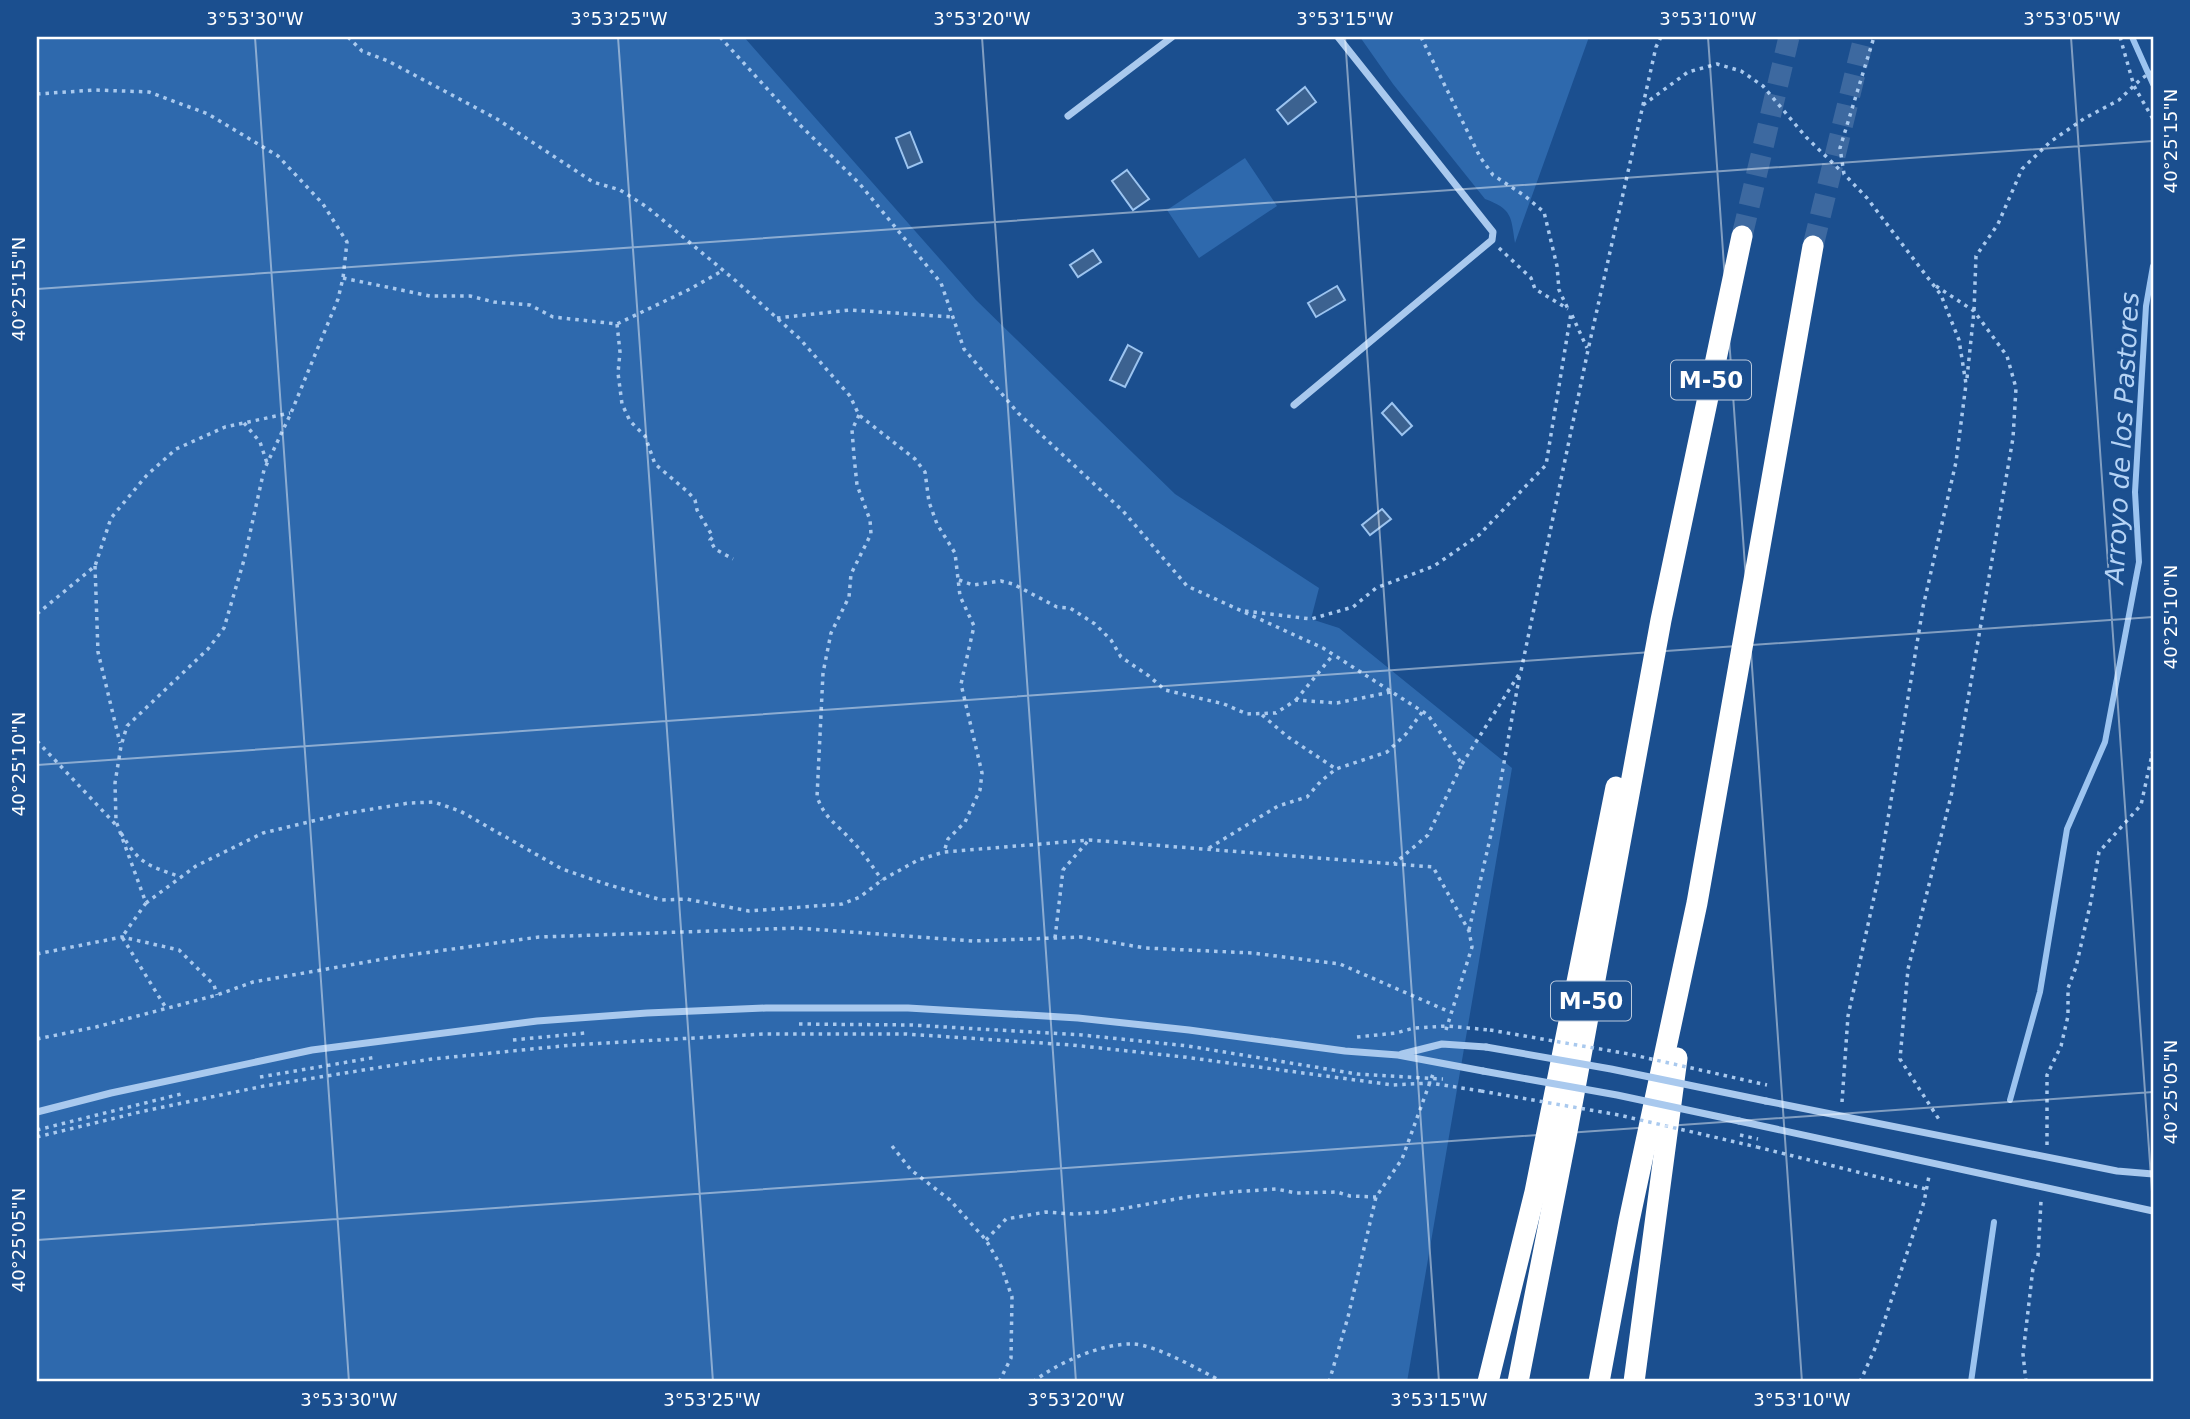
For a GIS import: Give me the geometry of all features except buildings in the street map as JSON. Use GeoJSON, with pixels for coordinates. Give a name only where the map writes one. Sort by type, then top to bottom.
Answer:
{"type":"FeatureCollection","features":[{"type":"Feature","properties":{"kind":"highway","name":"M-50"},"geometry":{"type":"LineString","coordinates":[[1518,1382],[1661,620],[1742,236]]}},
{"type":"Feature","properties":{"kind":"highway","name":"M-50"},"geometry":{"type":"LineString","coordinates":[[1599,1382],[1629,1221],[1697,903],[1813,246]]}},
{"type":"Feature","properties":{"kind":"highway"},"geometry":{"type":"LineString","coordinates":[[1488,1382],[1535,1192],[1624,747],[1661,620]]}},
{"type":"Feature","properties":{"kind":"highway"},"geometry":{"type":"LineString","coordinates":[[1634,1382],[1697,903]]}},
{"type":"Feature","properties":{"kind":"street"},"geometry":{"type":"LineString","coordinates":[[1068,116],[1172,37]]}},
{"type":"Feature","properties":{"kind":"street"},"geometry":{"type":"LineString","coordinates":[[1294,405],[1493,236],[1338,37]]}},
{"type":"Feature","properties":{"kind":"street"},"geometry":{"type":"LineString","coordinates":[[37,1112],[111,1093],[312,1050],[537,1021],[766,1008],[987,1011],[1134,1024],[1345,1051],[1398,1055],[1617,1095],[2153,1211]]}},
{"type":"Feature","properties":{"kind":"street"},"geometry":{"type":"LineString","coordinates":[[1398,1055],[1441,1044],[1486,1047],[1611,1069],[2117,1171],[2153,1174]]}},
{"type":"Feature","properties":{"kind":"path"},"geometry":{"type":"LineString","coordinates":[[348,37],[362,51],[388,61],[496,119],[593,182],[620,190],[647,207],[800,339],[850,396],[859,415],[915,459],[925,472],[929,502],[937,524],[955,553],[960,596],[974,626],[961,684],[982,773],[980,790],[965,822],[947,839],[944,852]]}},
{"type":"Feature","properties":{"kind":"path"},"geometry":{"type":"LineString","coordinates":[[720,37],[801,126],[859,183],[941,283],[964,349],[1018,413],[1123,511],[1187,586],[1333,655],[1423,711],[1462,764]]}},
{"type":"Feature","properties":{"kind":"path"},"geometry":{"type":"LineString","coordinates":[[1421,37],[1480,157],[1493,175],[1525,195],[1544,212],[1557,266],[1559,290],[1588,350]]}},
{"type":"Feature","properties":{"kind":"path"},"geometry":{"type":"LineString","coordinates":[[1469,931],[1492,830],[1521,671],[1588,350],[1656,47],[1661,37]]}},
{"type":"Feature","properties":{"kind":"path"},"geometry":{"type":"LineString","coordinates":[[1844,174],[1840,148],[1874,37]]}},
{"type":"Feature","properties":{"kind":"path"},"geometry":{"type":"LineString","coordinates":[[2120,37],[2134,86],[2153,119]]}},
{"type":"Feature","properties":{"kind":"path"},"geometry":{"type":"LineString","coordinates":[[1643,105],[1688,72],[1717,64],[1741,71],[1763,86],[1806,137],[1867,198],[1941,295],[1959,340],[1966,384]]}},
{"type":"Feature","properties":{"kind":"path"},"geometry":{"type":"LineString","coordinates":[[1842,1102],[1848,1016],[1878,879],[1923,607],[1956,463],[1966,384],[1976,256],[1997,224],[2022,169],[2050,142],[2085,118],[2119,100],[2153,71]]}},
{"type":"Feature","properties":{"kind":"path"},"geometry":{"type":"LineString","coordinates":[[37,94],[95,90],[149,92],[208,114],[278,156],[323,204],[347,242],[338,299],[291,413],[267,463],[244,560],[224,628],[208,649],[127,726],[115,783],[118,827],[146,903]]}},
{"type":"Feature","properties":{"kind":"path"},"geometry":{"type":"LineString","coordinates":[[1493,236],[1531,278],[1535,289],[1569,311]]}},
{"type":"Feature","properties":{"kind":"path"},"geometry":{"type":"LineString","coordinates":[[343,278],[430,296],[470,296],[494,302],[530,305],[553,317],[617,324],[723,270]]}},
{"type":"Feature","properties":{"kind":"path"},"geometry":{"type":"LineString","coordinates":[[1932,284],[1973,311],[2007,356],[2016,388],[2013,438],[1952,792],[1908,970],[1900,1059],[1940,1121]]}},
{"type":"Feature","properties":{"kind":"path"},"geometry":{"type":"LineString","coordinates":[[777,318],[850,310],[953,317]]}},
{"type":"Feature","properties":{"kind":"path"},"geometry":{"type":"LineString","coordinates":[[1241,610],[1311,619],[1353,607],[1376,587],[1434,566],[1479,535],[1546,465],[1569,311]]}},
{"type":"Feature","properties":{"kind":"path"},"geometry":{"type":"LineString","coordinates":[[617,324],[622,404],[630,421],[645,436],[655,464],[695,500],[697,510],[713,537],[710,540],[715,549],[733,559]]}},
{"type":"Feature","properties":{"kind":"path"},"geometry":{"type":"LineString","coordinates":[[121,746],[98,652],[95,566],[111,518],[147,475],[176,449],[225,427],[291,413]]}},
{"type":"Feature","properties":{"kind":"path"},"geometry":{"type":"LineString","coordinates":[[859,415],[852,430],[853,456],[857,485],[870,520],[871,534],[851,574],[849,597],[831,633],[823,673],[817,797],[824,815],[848,836],[882,880]]}},
{"type":"Feature","properties":{"kind":"path"},"geometry":{"type":"LineString","coordinates":[[244,423],[260,442],[267,463]]}},
{"type":"Feature","properties":{"kind":"path"},"geometry":{"type":"LineString","coordinates":[[37,614],[95,566]]}},
{"type":"Feature","properties":{"kind":"path"},"geometry":{"type":"LineString","coordinates":[[958,580],[973,584],[1001,580],[1057,607],[1070,608],[1095,624],[1111,640],[1121,657],[1165,690],[1224,704],[1247,714],[1276,713],[1296,700],[1333,655]]}},
{"type":"Feature","properties":{"kind":"path"},"geometry":{"type":"LineString","coordinates":[[1394,864],[1428,835],[1462,764],[1521,671]]}},
{"type":"Feature","properties":{"kind":"path"},"geometry":{"type":"LineString","coordinates":[[1296,700],[1337,703],[1391,691]]}},
{"type":"Feature","properties":{"kind":"path"},"geometry":{"type":"LineString","coordinates":[[1208,849],[1278,806],[1307,797],[1336,769],[1387,752],[1406,734],[1423,711]]}},
{"type":"Feature","properties":{"kind":"path"},"geometry":{"type":"LineString","coordinates":[[1262,715],[1288,737],[1336,769]]}},
{"type":"Feature","properties":{"kind":"path"},"geometry":{"type":"LineString","coordinates":[[37,741],[118,827],[134,856],[149,866],[181,877]]}},
{"type":"Feature","properties":{"kind":"path"},"geometry":{"type":"LineString","coordinates":[[2046,1157],[2049,1116],[2047,1075],[2061,1046],[2068,1016],[2068,988],[2076,967],[2099,852],[2141,805],[2153,750]]}},
{"type":"Feature","properties":{"kind":"path"},"geometry":{"type":"LineString","coordinates":[[122,937],[146,903],[196,866],[264,833],[342,814],[409,803],[434,802],[460,811],[562,869],[609,886],[662,900],[686,899],[749,911],[842,904],[860,897],[882,880],[918,860],[944,852],[1089,840],[1433,867],[1469,931],[1472,947],[1447,1026],[1490,1030],[1629,1054],[1767,1085]]}},
{"type":"Feature","properties":{"kind":"path"},"geometry":{"type":"LineString","coordinates":[[1055,938],[1063,870],[1089,840]]}},
{"type":"Feature","properties":{"kind":"path"},"geometry":{"type":"LineString","coordinates":[[37,1039],[166,1009],[253,982],[395,957],[539,937],[797,928],[973,942],[1081,937],[1145,948],[1252,953],[1340,964],[1450,1012]]}},
{"type":"Feature","properties":{"kind":"path"},"geometry":{"type":"LineString","coordinates":[[122,937],[166,1009]]}},
{"type":"Feature","properties":{"kind":"path"},"geometry":{"type":"LineString","coordinates":[[38,954],[122,937],[179,950],[214,985],[217,995]]}},
{"type":"Feature","properties":{"kind":"path"},"geometry":{"type":"LineString","coordinates":[[795,1024],[911,1025],[1082,1035],[1188,1046],[1357,1074],[1399,1075],[1468,1083]]}},
{"type":"Feature","properties":{"kind":"path"},"geometry":{"type":"LineString","coordinates":[[508,1040],[590,1033]]}},
{"type":"Feature","properties":{"kind":"path"},"geometry":{"type":"LineString","coordinates":[[37,1137],[251,1089],[432,1059],[572,1045],[763,1034],[906,1034],[1072,1045],[1393,1085],[1430,1083],[1619,1115],[1926,1189],[1876,1346],[1860,1382]]}},
{"type":"Feature","properties":{"kind":"path"},"geometry":{"type":"LineString","coordinates":[[251,1079],[388,1056]]}},
{"type":"Feature","properties":{"kind":"path"},"geometry":{"type":"LineString","coordinates":[[37,1130],[187,1093]]}},
{"type":"Feature","properties":{"kind":"path"},"geometry":{"type":"LineString","coordinates":[[1329,1382],[1348,1317],[1376,1197],[1402,1158],[1424,1098]]}},
{"type":"Feature","properties":{"kind":"path"},"geometry":{"type":"LineString","coordinates":[[892,1146],[911,1170],[950,1200],[986,1240],[1001,1266],[1012,1297],[1010,1358],[999,1382]]}},
{"type":"Feature","properties":{"kind":"path"},"geometry":{"type":"LineString","coordinates":[[2026,1382],[2025,1331],[2033,1268],[2038,1256],[2043,1188]]}},
{"type":"Feature","properties":{"kind":"path"},"geometry":{"type":"LineString","coordinates":[[986,1240],[1006,1219],[1046,1212],[1104,1212],[1187,1197],[1276,1189],[1376,1197]]}},
{"type":"Feature","properties":{"kind":"path"},"geometry":{"type":"LineString","coordinates":[[1033,1382],[1048,1370],[1075,1358],[1105,1348],[1134,1344],[1163,1353],[1223,1382]]}},
{"type":"Feature","properties":{"kind":"shaded area"},"geometry":{"type":"Polygon","coordinates":[[[37,37],[744,37],[976,300],[1175,494],[1319,588],[1311,619],[1339,628],[1512,768],[1407,1382],[37,1382],[37,37]]]}},
{"type":"Feature","properties":{"kind":"shaded area"},"geometry":{"type":"Polygon","coordinates":[[[1360,37],[1589,37],[1515,243],[1509,215],[1501,206],[1485,199],[1393,84],[1360,37]]]}},
{"type":"Feature","properties":{"kind":"shaded area"},"geometry":{"type":"Polygon","coordinates":[[[1305,87],[1316,102],[1288,124],[1277,110],[1305,87]]]}},
{"type":"Feature","properties":{"kind":"shaded area"},"geometry":{"type":"Polygon","coordinates":[[[910,132],[922,162],[908,168],[896,138],[910,132]]]}},
{"type":"Feature","properties":{"kind":"shaded area"},"geometry":{"type":"Polygon","coordinates":[[[1245,158],[1277,206],[1199,258],[1167,210],[1245,158]]]}},
{"type":"Feature","properties":{"kind":"shaded area"},"geometry":{"type":"Polygon","coordinates":[[[1127,170],[1149,199],[1133,210],[1112,181],[1127,170]]]}},
{"type":"Feature","properties":{"kind":"shaded area"},"geometry":{"type":"Polygon","coordinates":[[[1093,250],[1101,262],[1078,277],[1070,265],[1093,250]]]}},
{"type":"Feature","properties":{"kind":"shaded area"},"geometry":{"type":"Polygon","coordinates":[[[1337,286],[1345,300],[1316,317],[1308,303],[1337,286]]]}},
{"type":"Feature","properties":{"kind":"shaded area"},"geometry":{"type":"Polygon","coordinates":[[[1128,345],[1142,353],[1125,387],[1110,380],[1128,345]]]}},
{"type":"Feature","properties":{"kind":"shaded area"},"geometry":{"type":"Polygon","coordinates":[[[1392,403],[1412,426],[1402,435],[1382,413],[1392,403]]]}},
{"type":"Feature","properties":{"kind":"shaded area"},"geometry":{"type":"Polygon","coordinates":[[[1382,509],[1391,519],[1370,535],[1362,525],[1382,509]]]}},
{"type":"Feature","properties":{"kind":"waterway","name":"Arroyo de los Pastores"},"geometry":{"type":"LineString","coordinates":[[2132,37],[2153,84]]}},
{"type":"Feature","properties":{"kind":"waterway","name":"Arroyo de los Pastores"},"geometry":{"type":"LineString","coordinates":[[2010,1100],[2040,992],[2067,829],[2105,742],[2139,562],[2135,492],[2146,306],[2153,266]]}},
{"type":"Feature","properties":{"kind":"waterway","name":"Arroyo de los Pastores"},"geometry":{"type":"LineString","coordinates":[[1971,1382],[1994,1222]]}},
{"type":"Feature","properties":{"kind":"tunnel"},"geometry":{"type":"LineString","coordinates":[[1742,236],[1789,37]]}},
{"type":"Feature","properties":{"kind":"tunnel"},"geometry":{"type":"LineString","coordinates":[[1813,246],[1864,37]]}}]}
